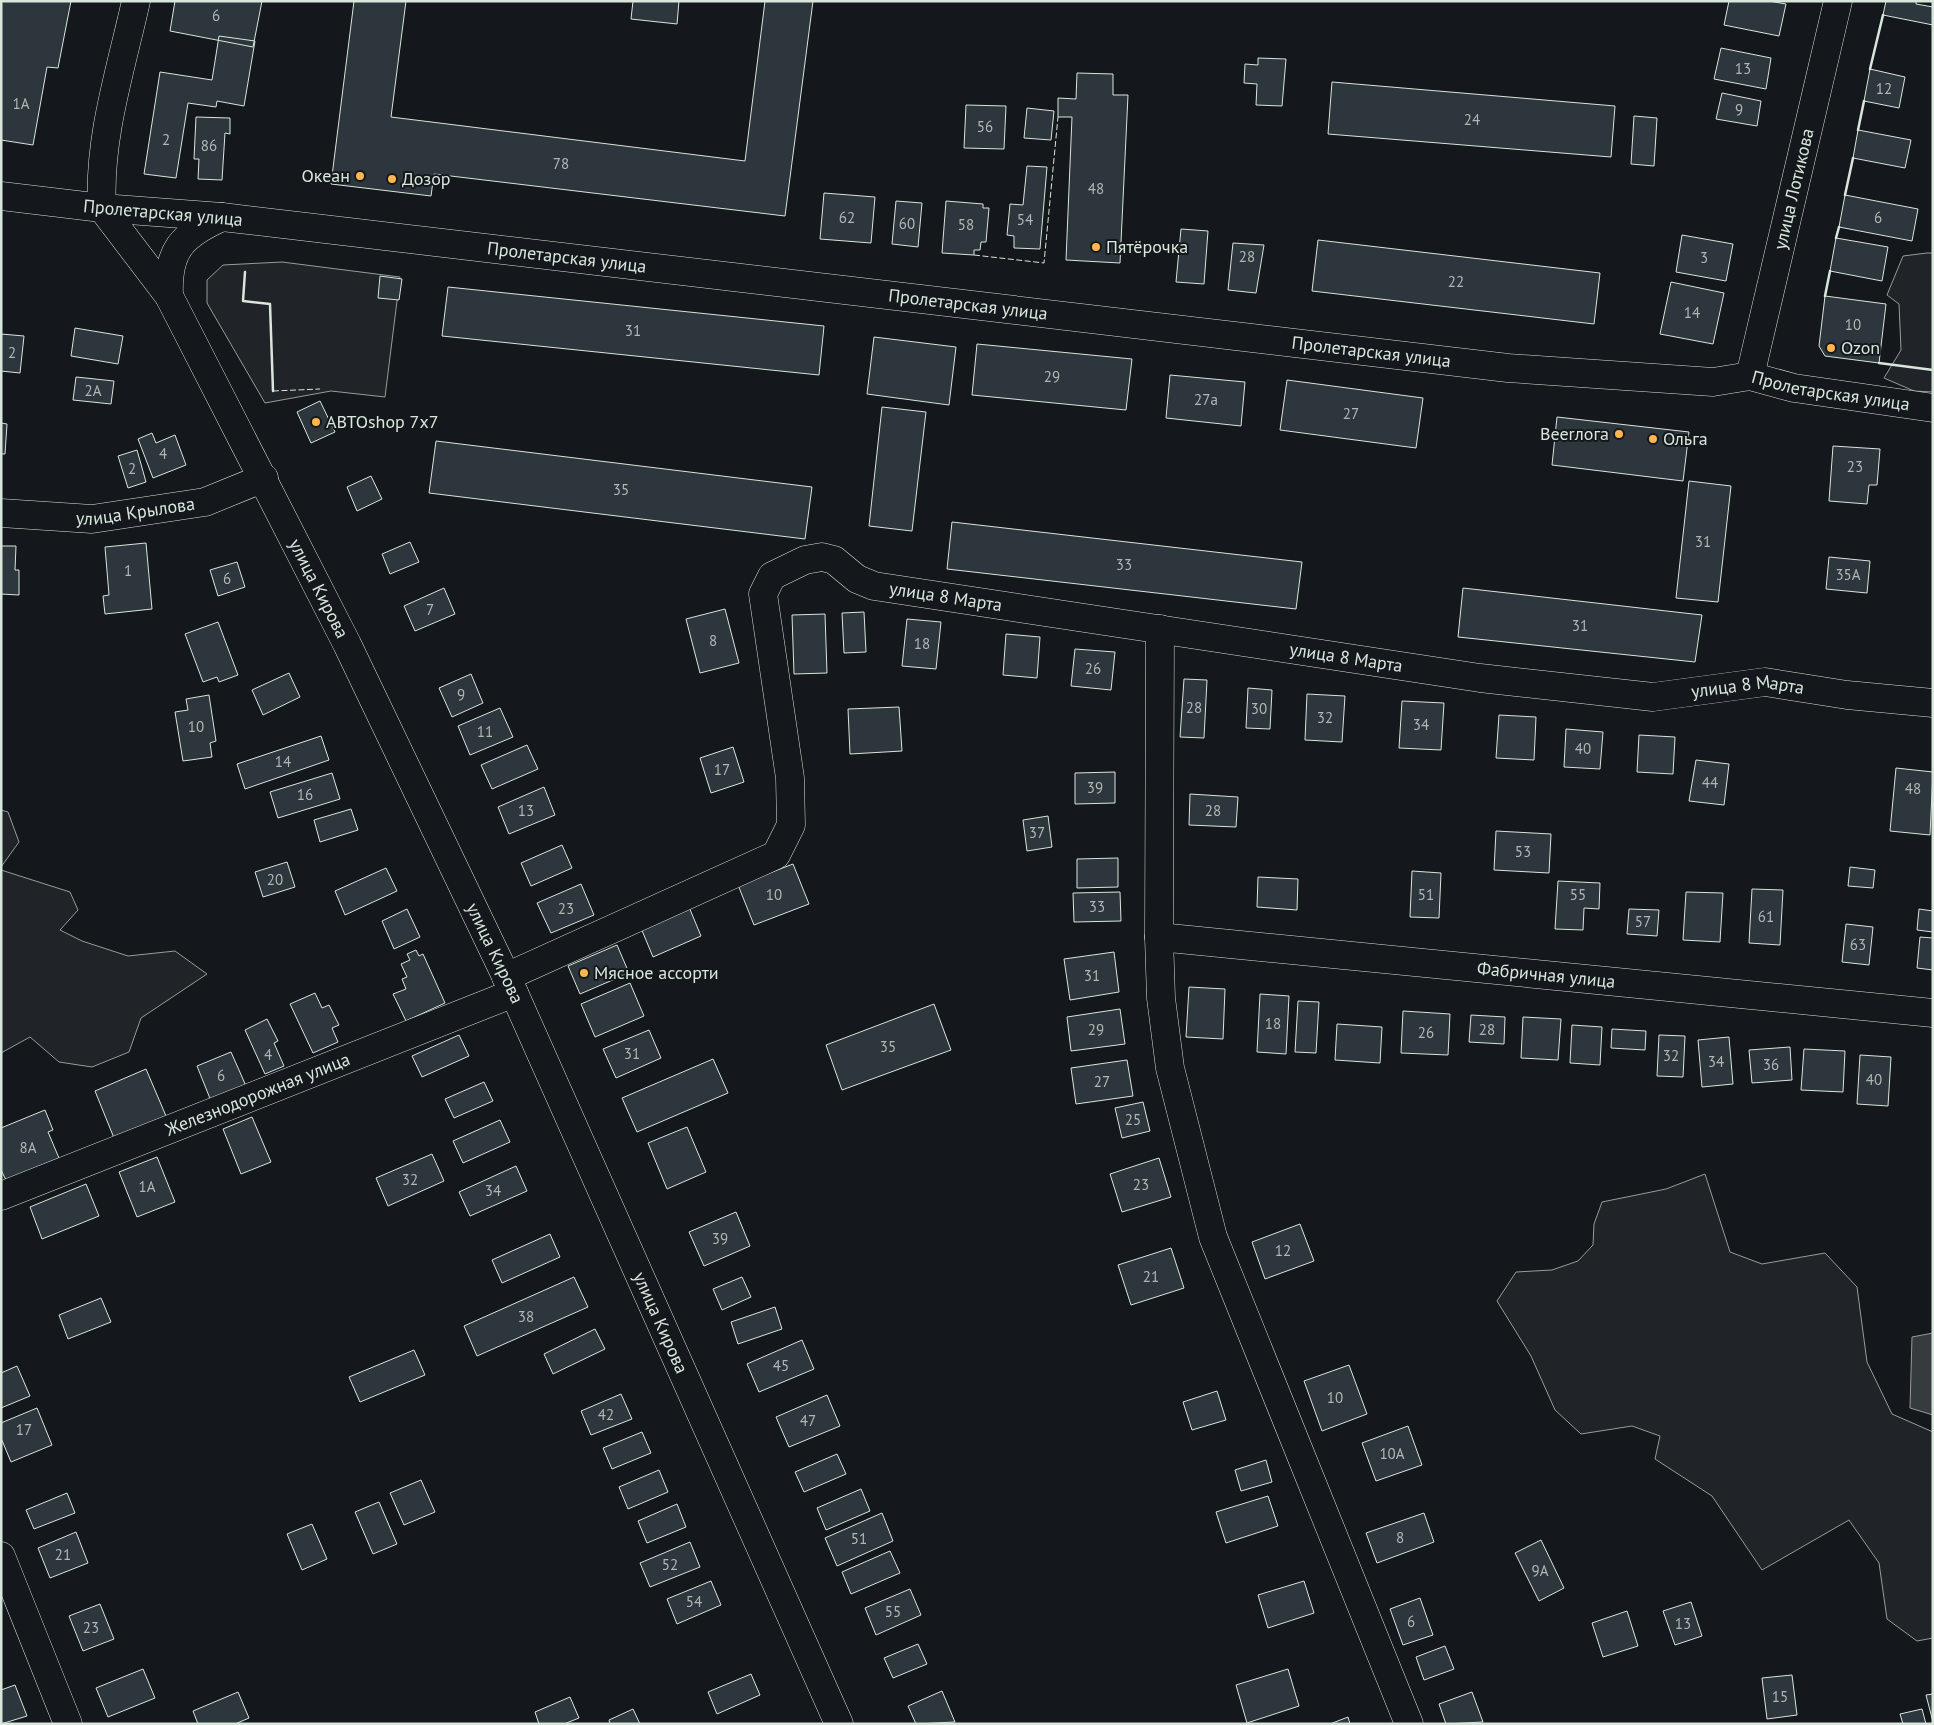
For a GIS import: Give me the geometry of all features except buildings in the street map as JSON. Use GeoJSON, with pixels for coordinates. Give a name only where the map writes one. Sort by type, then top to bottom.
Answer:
{"type":"FeatureCollection","features":[{"type":"Feature","properties":{"kind":"street"},"geometry":{"type":"LineString","coordinates":[[102,208],[101,183],[105,140],[136,1]]}},
{"type":"Feature","properties":{"kind":"street","name":"улица Лотикова"},"geometry":{"type":"LineString","coordinates":[[1750,376],[1838,1]]}},
{"type":"Feature","properties":{"kind":"street","name":"Пролетарская улица"},"geometry":{"type":"LineString","coordinates":[[1,196],[102,208],[222,217],[1498,367],[1713,382],[1750,376],[1794,388],[1933,408]]}},
{"type":"Feature","properties":{"kind":"street","name":"улица Кирова"},"geometry":{"type":"LineString","coordinates":[[102,208],[169,296],[264,478],[347,644],[510,985],[839,1724]]}},
{"type":"Feature","properties":{"kind":"street"},"geometry":{"type":"LineString","coordinates":[[169,296],[168,274],[172,256],[183,240],[198,228],[222,217]]}},
{"type":"Feature","properties":{"kind":"street","name":"улица Крылова"},"geometry":{"type":"LineString","coordinates":[[1,513],[92,519],[205,502],[264,478]]}},
{"type":"Feature","properties":{"kind":"street","name":"улица 8 Марта"},"geometry":{"type":"LineString","coordinates":[[772,576],[805,560],[822,557],[834,560],[857,579],[874,586],[1480,678],[1653,697],[1765,682],[1847,696],[1933,703]]}},
{"type":"Feature","properties":{"kind":"street","name":"Железнодорожная улица"},"geometry":{"type":"LineString","coordinates":[[1,1196],[510,985],[776,855],[791,825],[790,778],[763,594],[772,576]]}},
{"type":"Feature","properties":{"kind":"street"},"geometry":{"type":"LineString","coordinates":[[1160,629],[1159,937],[1161,998],[1170,1068],[1213,1237],[1409,1724]]}},
{"type":"Feature","properties":{"kind":"street","name":"Фабричная улица"},"geometry":{"type":"LineString","coordinates":[[1159,937],[1933,1013]]}},
{"type":"Feature","properties":{"kind":"street"},"geometry":{"type":"LineString","coordinates":[[1,1556],[68,1724]]}},
{"type":"Feature","properties":{"kind":"shaded area"},"geometry":{"type":"Polygon","coordinates":[[[1933,253],[1933,392],[1914,391],[1884,378],[1901,350],[1899,304],[1887,295],[1903,256],[1933,253]]]}},
{"type":"Feature","properties":{"kind":"shaded area"},"geometry":{"type":"Polygon","coordinates":[[[282,262],[400,277],[385,397],[331,391],[265,403],[207,303],[207,280],[223,265],[282,262]]]}},
{"type":"Feature","properties":{"kind":"shaded area"},"geometry":{"type":"Polygon","coordinates":[[[1,810],[8,812],[19,842],[1,867],[1,810]]]}},
{"type":"Feature","properties":{"kind":"shaded area"},"geometry":{"type":"Polygon","coordinates":[[[1,870],[70,892],[78,910],[60,930],[82,941],[128,956],[175,951],[207,974],[141,1018],[129,1052],[92,1067],[59,1062],[30,1037],[1,1053],[1,870]]]}},
{"type":"Feature","properties":{"kind":"shaded area"},"geometry":{"type":"Polygon","coordinates":[[[1705,1174],[1730,1252],[1762,1264],[1825,1253],[1857,1287],[1867,1362],[1892,1414],[1933,1432],[1933,1638],[1917,1641],[1887,1619],[1879,1563],[1849,1520],[1762,1570],[1712,1496],[1655,1459],[1660,1436],[1632,1426],[1581,1434],[1555,1410],[1531,1356],[1497,1301],[1516,1272],[1552,1270],[1578,1261],[1593,1245],[1594,1224],[1602,1202],[1666,1189],[1705,1174]]]}},
{"type":"Feature","properties":{"kind":"shaded area"},"geometry":{"type":"Polygon","coordinates":[[[1933,1333],[1933,1415],[1910,1408],[1912,1337],[1933,1333]]]}},
{"type":"Feature","properties":{"kind":"fence"},"geometry":{"type":"LineString","coordinates":[[974,255],[1044,263],[1058,117]]}},
{"type":"Feature","properties":{"kind":"fence"},"geometry":{"type":"LineString","coordinates":[[273,391],[320,389]]}},
{"type":"Feature","properties":{"kind":"wall"},"geometry":{"type":"LineString","coordinates":[[1870,69],[1883,15]]}},
{"type":"Feature","properties":{"kind":"wall"},"geometry":{"type":"LineString","coordinates":[[1858,130],[1864,101]]}},
{"type":"Feature","properties":{"kind":"wall"},"geometry":{"type":"LineString","coordinates":[[1845,195],[1853,158]]}},
{"type":"Feature","properties":{"kind":"wall"},"geometry":{"type":"LineString","coordinates":[[1836,238],[1839,227]]}},
{"type":"Feature","properties":{"kind":"wall"},"geometry":{"type":"LineString","coordinates":[[1825,296],[1830,271]]}},
{"type":"Feature","properties":{"kind":"wall"},"geometry":{"type":"LineString","coordinates":[[245,272],[243,301],[270,304],[273,391]]}},
{"type":"Feature","properties":{"kind":"wall"},"geometry":{"type":"LineString","coordinates":[[1879,363],[1933,370]]}},
{"type":"Feature","properties":{"kind":"place","name":"Океан"},"geometry":{"type":"Point","coordinates":[360,176]}},
{"type":"Feature","properties":{"kind":"place","name":"Дозор"},"geometry":{"type":"Point","coordinates":[392,179]}},
{"type":"Feature","properties":{"kind":"place","name":"Пятёрочка"},"geometry":{"type":"Point","coordinates":[1096,247]}},
{"type":"Feature","properties":{"kind":"place","name":"Ozon"},"geometry":{"type":"Point","coordinates":[1831,348]}},
{"type":"Feature","properties":{"kind":"place","name":"АВТОshop 7x7"},"geometry":{"type":"Point","coordinates":[316,422]}},
{"type":"Feature","properties":{"kind":"place","name":"Beerлога"},"geometry":{"type":"Point","coordinates":[1619,434]}},
{"type":"Feature","properties":{"kind":"place","name":"Ольга"},"geometry":{"type":"Point","coordinates":[1653,439]}},
{"type":"Feature","properties":{"kind":"place","name":"Мясное ассорти"},"geometry":{"type":"Point","coordinates":[584,973]}}]}
